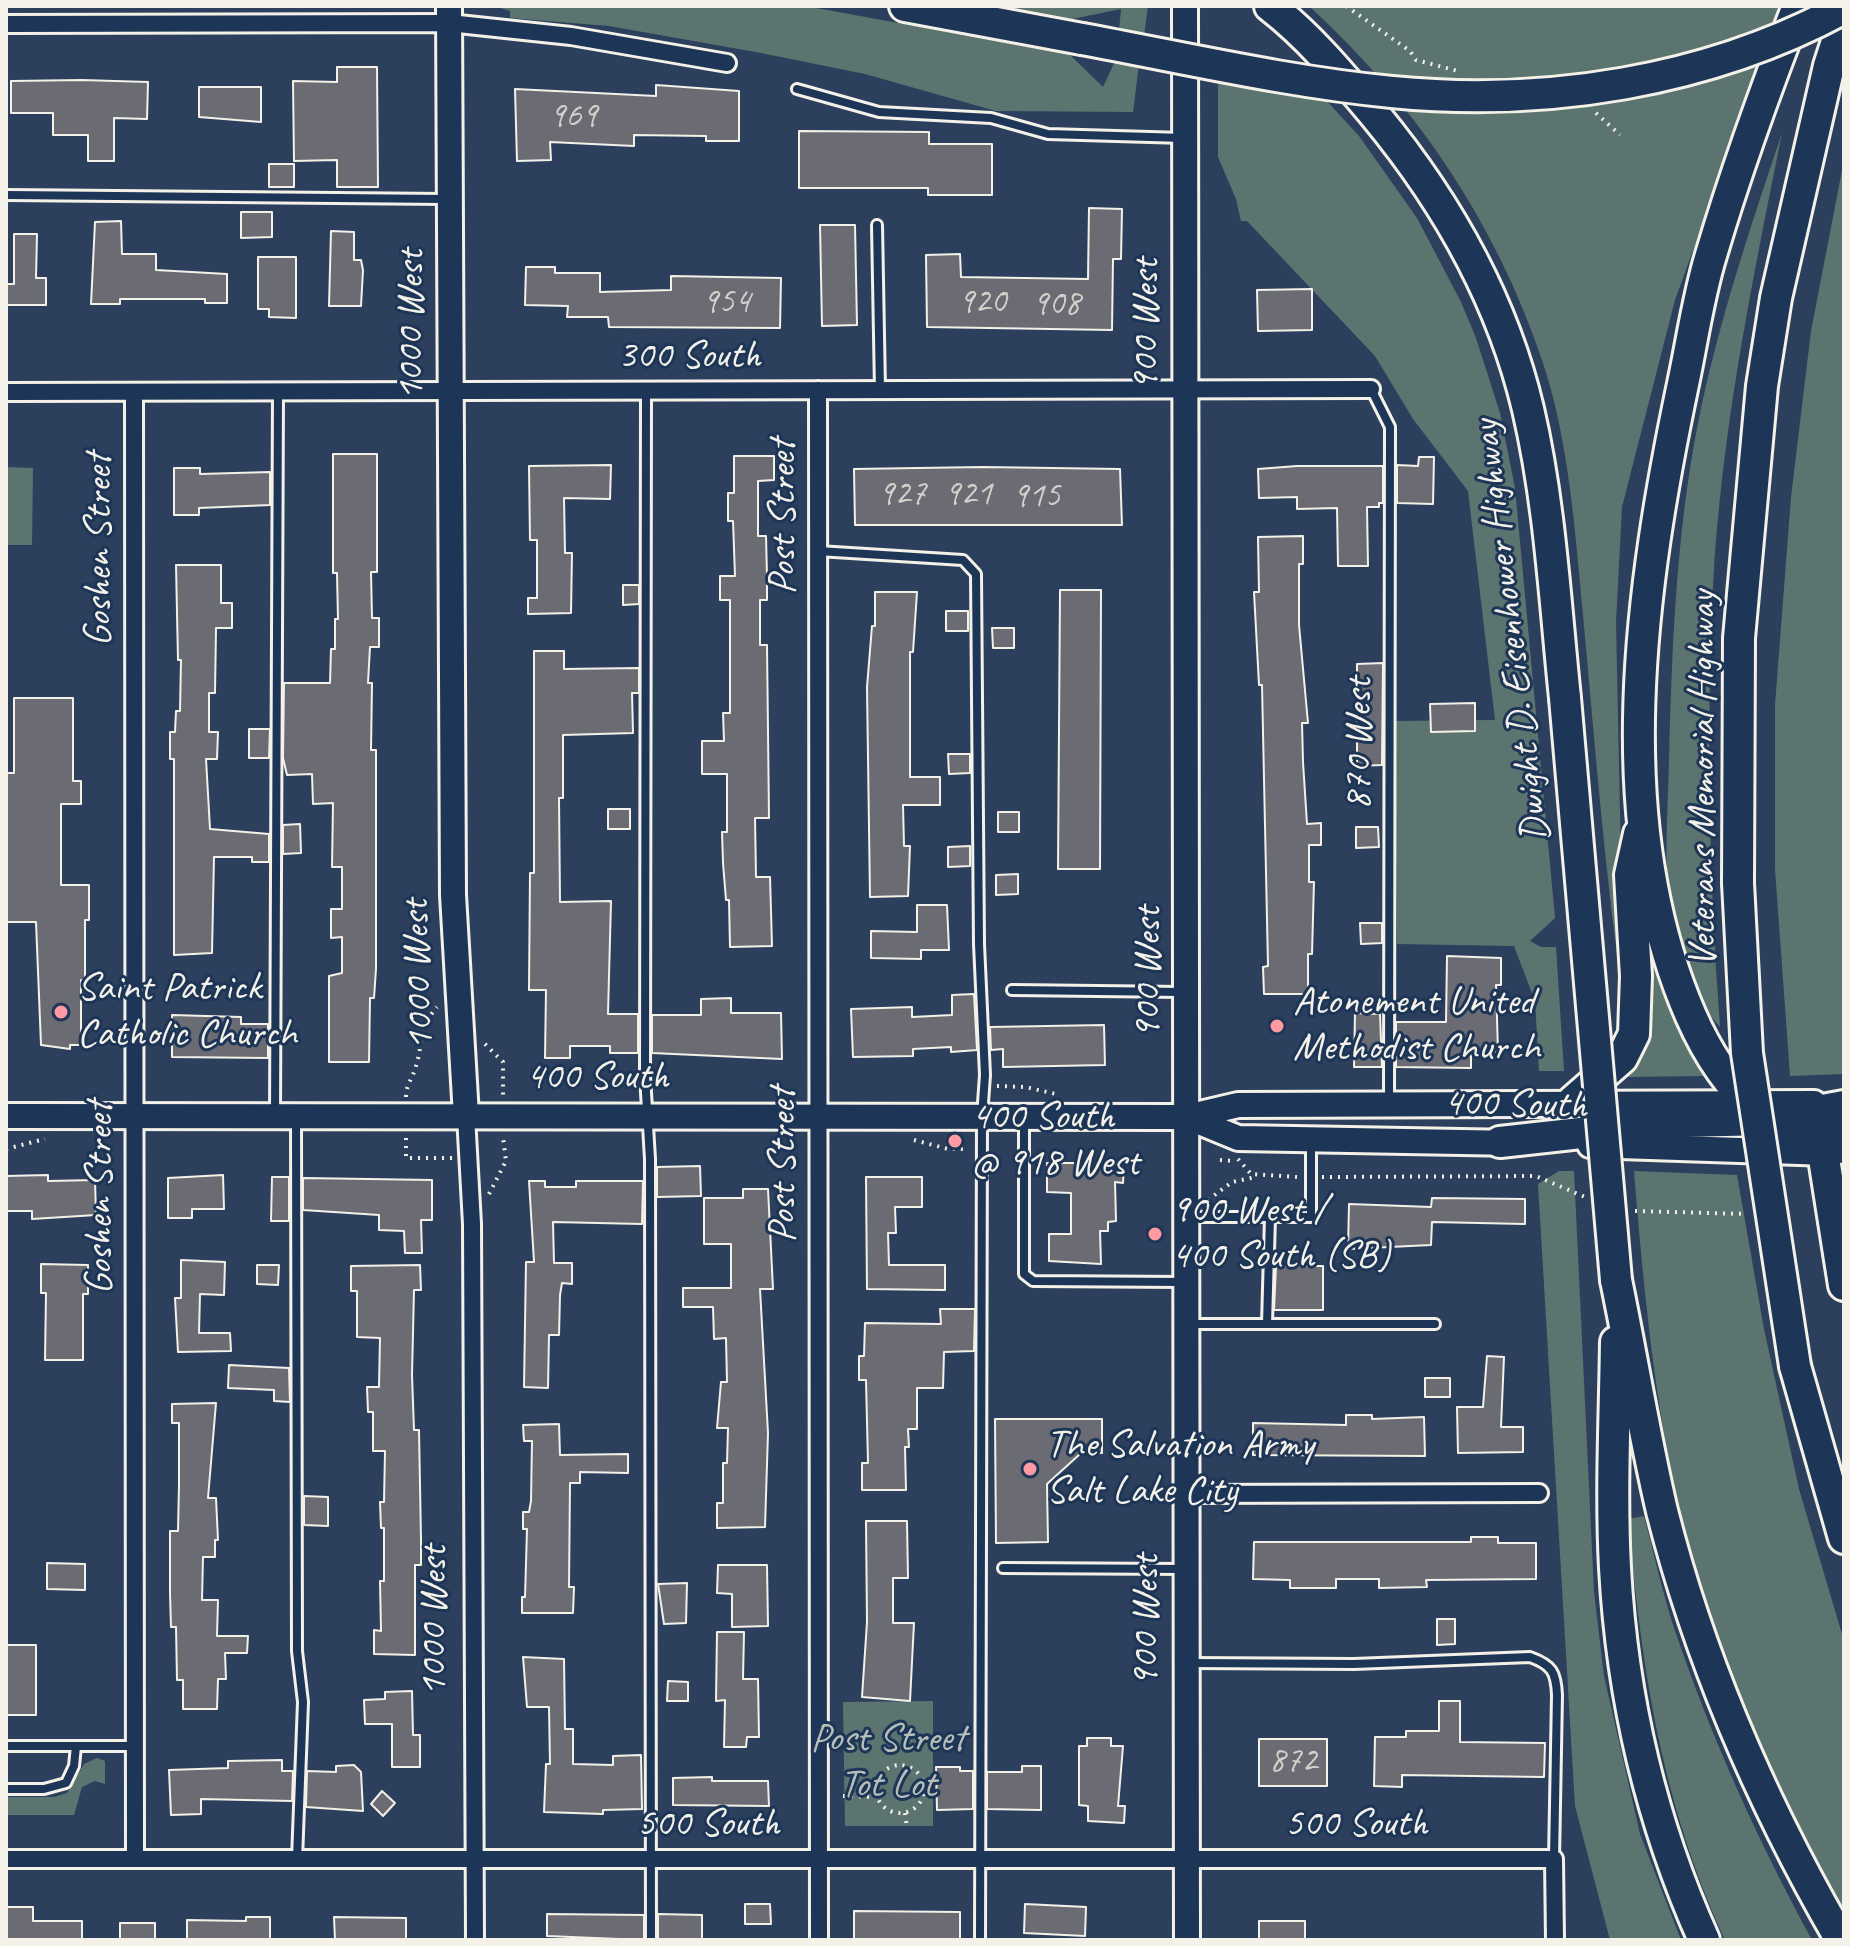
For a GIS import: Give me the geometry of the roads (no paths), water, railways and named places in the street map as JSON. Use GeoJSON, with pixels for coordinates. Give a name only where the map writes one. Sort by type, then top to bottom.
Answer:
{"type":"FeatureCollection","features":[{"type":"Feature","properties":{"kind":"highway"},"geometry":{"type":"LineString","coordinates":[[905,6],[1340,86],[1395,92],[1493,96],[1567,92],[1640,81],[1693,68],[1764,43],[1844,8]]}},
{"type":"Feature","properties":{"kind":"highway","name":"Dwight D. Eisenhower Highway"},"geometry":{"type":"LineString","coordinates":[[1270,6],[1324,55],[1416,166],[1466,246],[1505,337],[1528,406],[1541,472],[1565,698],[1616,1280]]}},
{"type":"Feature","properties":{"kind":"highway"},"geometry":{"type":"LineString","coordinates":[[1758,1111],[1718,1067],[1680,991],[1660,918],[1643,816],[1641,674],[1647,586],[1669,454],[1710,257],[1798,6]]}},
{"type":"Feature","properties":{"kind":"highway","name":"Veterans Memorial Highway"},"geometry":{"type":"LineString","coordinates":[[1844,20],[1829,66],[1776,298],[1762,386],[1739,638],[1738,883],[1747,1053],[1795,1366],[1844,1538]]}},
{"type":"Feature","properties":{"kind":"highway"},"geometry":{"type":"LineString","coordinates":[[1573,1101],[1622,1058],[1634,1034],[1636,976],[1630,875],[1643,816]]}},
{"type":"Feature","properties":{"kind":"highway"},"geometry":{"type":"LineString","coordinates":[[1500,1142],[1758,1111],[1832,1129],[1844,1285]]}},
{"type":"Feature","properties":{"kind":"highway"},"geometry":{"type":"LineString","coordinates":[[1616,1280],[1615,1566],[1625,1667],[1637,1742],[1656,1815],[1680,1887],[1704,1940]]}},
{"type":"Feature","properties":{"kind":"highway"},"geometry":{"type":"LineString","coordinates":[[1616,1280],[1662,1511],[1697,1626],[1788,1848],[1841,1940]]}},
{"type":"Feature","properties":{"kind":"main road","name":"900 West"},"geometry":{"type":"LineString","coordinates":[[1185,6],[1187,1940]]}},
{"type":"Feature","properties":{"kind":"main road","name":"1000 West"},"geometry":{"type":"LineString","coordinates":[[449,14],[453,895],[466,1116]]}},
{"type":"Feature","properties":{"kind":"main road","name":"400 South"},"geometry":{"type":"LineString","coordinates":[[6,1116],[1187,1117],[1238,1105],[1573,1101],[1758,1111]]}},
{"type":"Feature","properties":{"kind":"main road","name":"400 South"},"geometry":{"type":"LineString","coordinates":[[1187,1117],[1238,1138],[1311,1140],[1500,1142],[1832,1129]]}},
{"type":"Feature","properties":{"kind":"street"},"geometry":{"type":"LineString","coordinates":[[6,24],[449,14],[727,63]]}},
{"type":"Feature","properties":{"kind":"street","name":"300 South"},"geometry":{"type":"LineString","coordinates":[[6,392],[1371,389]]}},
{"type":"Feature","properties":{"kind":"street","name":"Post Street"},"geometry":{"type":"LineString","coordinates":[[818,390],[819,1940]]}},
{"type":"Feature","properties":{"kind":"street","name":"Goshen Street"},"geometry":{"type":"LineString","coordinates":[[134,392],[135,1859]]}},
{"type":"Feature","properties":{"kind":"street","name":"1000 West"},"geometry":{"type":"LineString","coordinates":[[466,1116],[472,1224],[475,1940]]}},
{"type":"Feature","properties":{"kind":"street"},"geometry":{"type":"LineString","coordinates":[[1185,1494],[1539,1493]]}},
{"type":"Feature","properties":{"kind":"street","name":"500 South"},"geometry":{"type":"LineString","coordinates":[[6,1859],[1554,1859]]}},
{"type":"Feature","properties":{"kind":"street"},"geometry":{"type":"LineString","coordinates":[[1554,1859],[1555,1940]]}},
{"type":"Feature","properties":{"kind":"lane"},"geometry":{"type":"LineString","coordinates":[[797,89],[879,112],[991,118],[1048,134],[1185,138]]}},
{"type":"Feature","properties":{"kind":"lane"},"geometry":{"type":"LineString","coordinates":[[6,195],[449,199]]}},
{"type":"Feature","properties":{"kind":"lane"},"geometry":{"type":"LineString","coordinates":[[877,225],[880,390]]}},
{"type":"Feature","properties":{"kind":"lane","name":"870 West"},"geometry":{"type":"LineString","coordinates":[[1371,389],[1390,427],[1389,1104]]}},
{"type":"Feature","properties":{"kind":"lane"},"geometry":{"type":"LineString","coordinates":[[646,391],[651,1940]]}},
{"type":"Feature","properties":{"kind":"lane"},"geometry":{"type":"LineString","coordinates":[[278,392],[285,1116],[297,1651],[303,1702],[297,1859]]}},
{"type":"Feature","properties":{"kind":"lane"},"geometry":{"type":"LineString","coordinates":[[818,551],[963,560],[976,574],[979,944],[985,1075],[982,1117],[980,1940]]}},
{"type":"Feature","properties":{"kind":"lane"},"geometry":{"type":"LineString","coordinates":[[1012,990],[1187,992]]}},
{"type":"Feature","properties":{"kind":"lane"},"geometry":{"type":"LineString","coordinates":[[1024,1117],[1024,1274],[1033,1281],[1185,1282]]}},
{"type":"Feature","properties":{"kind":"lane"},"geometry":{"type":"LineString","coordinates":[[1187,1214],[1311,1217],[1311,1140]]}},
{"type":"Feature","properties":{"kind":"lane"},"geometry":{"type":"LineString","coordinates":[[1267,1324],[1270,1217]]}},
{"type":"Feature","properties":{"kind":"lane"},"geometry":{"type":"LineString","coordinates":[[1185,1324],[1435,1324]]}},
{"type":"Feature","properties":{"kind":"lane"},"geometry":{"type":"LineString","coordinates":[[1003,1568],[1186,1569]]}},
{"type":"Feature","properties":{"kind":"lane"},"geometry":{"type":"LineString","coordinates":[[1186,1663],[1354,1664],[1530,1657],[1548,1664],[1556,1675],[1557,1695],[1554,1859]]}},
{"type":"Feature","properties":{"kind":"lane"},"geometry":{"type":"LineString","coordinates":[[6,1746],[135,1746]]}},
{"type":"Feature","properties":{"kind":"lane"},"geometry":{"type":"LineString","coordinates":[[6,1789],[44,1789],[66,1783],[74,1766],[76,1746]]}},
{"type":"Feature","properties":{"kind":"place","name":"Saint Patrick Catholic Church"},"geometry":{"type":"Point","coordinates":[61,1012]}},
{"type":"Feature","properties":{"kind":"place","name":"Atonement United Methodist Church"},"geometry":{"type":"Point","coordinates":[1277,1026]}},
{"type":"Feature","properties":{"kind":"place","name":"400 South @ 918 West"},"geometry":{"type":"Point","coordinates":[955,1141]}},
{"type":"Feature","properties":{"kind":"place","name":"900 West / 400 South (SB)"},"geometry":{"type":"Point","coordinates":[1155,1234]}},
{"type":"Feature","properties":{"kind":"place","name":"The Salvation Army Salt Lake City"},"geometry":{"type":"Point","coordinates":[1030,1469]}},
{"type":"Feature","properties":{"kind":"park label","name":"Post Street Tot Lot"},"geometry":{"type":"Point","coordinates":[888,1763]}}]}
